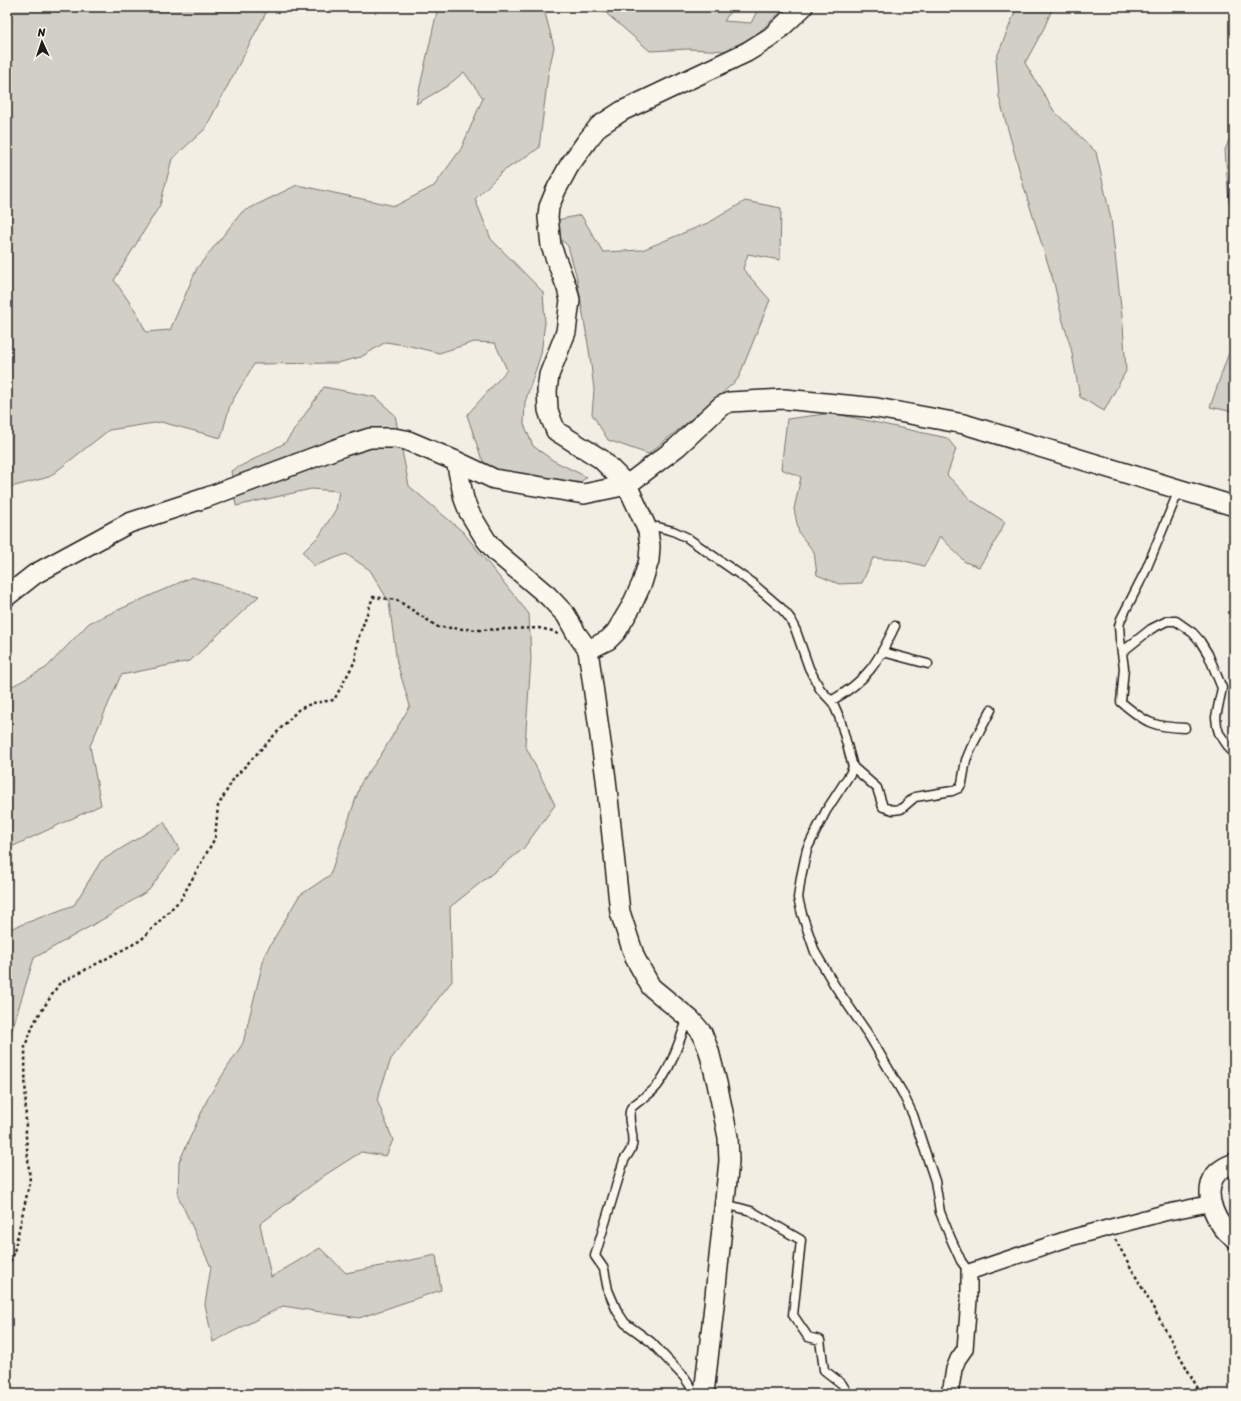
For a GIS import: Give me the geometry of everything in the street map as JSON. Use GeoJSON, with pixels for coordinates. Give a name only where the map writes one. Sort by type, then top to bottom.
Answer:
{"type":"FeatureCollection","features":[{"type":"Feature","properties":{"kind":"street"},"geometry":{"type":"LineString","coordinates":[[588,650],[608,640],[616,632],[631,607],[642,583],[649,560],[650,546],[647,529],[626,485],[601,459],[556,431],[548,410],[547,391],[549,375],[566,332],[570,300],[551,246],[548,217],[550,207],[556,190],[570,166],[599,126],[622,111],[747,52],[771,37],[802,7]]}},
{"type":"Feature","properties":{"kind":"street"},"geometry":{"type":"LineString","coordinates":[[7,596],[35,574],[129,523],[208,497],[344,446],[370,438],[394,438],[406,440],[494,479],[584,494],[626,485],[677,447],[721,406],[730,402],[784,398],[877,408],[964,424],[1234,506]]}},
{"type":"Feature","properties":{"kind":"street"},"geometry":{"type":"LineString","coordinates":[[456,461],[464,499],[469,512],[486,540],[502,557],[548,596],[566,615],[588,650],[606,779],[620,912],[635,958],[651,987],[688,1018],[702,1033],[709,1051],[717,1083],[728,1143],[729,1161],[714,1315],[704,1394]]}},
{"type":"Feature","properties":{"kind":"street"},"geometry":{"type":"LineString","coordinates":[[1234,1163],[1222,1169],[1214,1176],[1210,1198],[1218,1221],[1234,1238]]}},
{"type":"Feature","properties":{"kind":"street"},"geometry":{"type":"LineString","coordinates":[[947,1394],[951,1388],[954,1368],[965,1349],[969,1300],[969,1272],[1070,1238],[1164,1213],[1212,1203]]}},
{"type":"Feature","properties":{"kind":"lane"},"geometry":{"type":"LineString","coordinates":[[1179,490],[1119,626],[1124,668],[1121,702],[1133,713],[1150,724],[1166,728],[1186,728]]}},
{"type":"Feature","properties":{"kind":"lane"},"geometry":{"type":"LineString","coordinates":[[647,529],[658,527],[673,531],[686,538],[752,583],[781,608],[789,617],[812,673],[820,689],[830,700],[840,719],[853,767],[877,788],[883,807],[893,810],[901,809],[915,797],[952,791],[959,788],[962,783],[966,760],[991,710]]}},
{"type":"Feature","properties":{"kind":"lane"},"geometry":{"type":"LineString","coordinates":[[1122,652],[1151,629],[1168,621],[1176,622],[1193,632],[1208,654],[1222,688],[1216,717],[1217,726],[1219,733],[1234,755]]}},
{"type":"Feature","properties":{"kind":"lane"},"geometry":{"type":"LineString","coordinates":[[830,700],[847,692],[859,682],[883,652],[895,626]]}},
{"type":"Feature","properties":{"kind":"lane"},"geometry":{"type":"LineString","coordinates":[[883,652],[928,664]]}},
{"type":"Feature","properties":{"kind":"lane"},"geometry":{"type":"LineString","coordinates":[[853,767],[826,811],[807,849],[798,898],[815,952],[834,986],[870,1037],[902,1092],[913,1115],[935,1181],[940,1212],[961,1261],[969,1272]]}},
{"type":"Feature","properties":{"kind":"lane"},"geometry":{"type":"LineString","coordinates":[[688,1018],[664,1076],[647,1096],[631,1108],[629,1121],[632,1133],[632,1147],[624,1160],[595,1256],[604,1269],[608,1290],[617,1311],[625,1323],[651,1342],[685,1378],[694,1394]]}},
{"type":"Feature","properties":{"kind":"lane"},"geometry":{"type":"LineString","coordinates":[[725,1204],[751,1211],[801,1240],[793,1315],[808,1337],[820,1340],[824,1370],[842,1384],[848,1394]]}},
{"type":"Feature","properties":{"kind":"path"},"geometry":{"type":"LineString","coordinates":[[7,1268],[13,1256],[30,1181],[26,1137],[25,1046],[35,1021],[59,984],[142,940],[180,899],[214,838],[218,806],[234,778],[299,709],[313,703],[334,700],[355,661],[358,638],[373,597],[397,600],[438,627],[478,630],[539,628],[553,631],[564,639]]}},
{"type":"Feature","properties":{"kind":"path"},"geometry":{"type":"LineString","coordinates":[[1109,1228],[1201,1394]]}},
{"type":"Feature","properties":{"kind":"shaded area"},"geometry":{"type":"Polygon","coordinates":[[[7,7],[269,7],[205,129],[172,159],[160,205],[114,280],[137,313],[146,332],[170,330],[197,268],[242,212],[297,185],[395,206],[434,186],[461,149],[483,98],[464,72],[447,86],[416,104],[438,7],[545,7],[544,9],[554,47],[548,75],[539,148],[502,172],[475,199],[491,239],[543,292],[545,322],[541,354],[525,402],[524,424],[533,446],[554,461],[587,477],[578,484],[488,468],[481,457],[467,415],[507,370],[495,343],[474,342],[439,353],[386,342],[361,357],[337,363],[254,364],[230,405],[221,438],[161,422],[109,430],[49,477],[7,488],[7,7]]]}},
{"type":"Feature","properties":{"kind":"shaded area"},"geometry":{"type":"Polygon","coordinates":[[[599,7],[733,7],[724,21],[751,23],[759,7],[786,7],[757,34],[727,51],[689,49],[650,51],[599,7]]]}},
{"type":"Feature","properties":{"kind":"shaded area"},"geometry":{"type":"Polygon","coordinates":[[[1017,7],[1053,7],[1044,28],[1025,63],[1054,111],[1096,152],[1111,219],[1123,325],[1126,371],[1104,411],[1080,397],[1071,348],[1054,283],[1025,191],[999,97],[996,59],[1017,7]]]}},
{"type":"Feature","properties":{"kind":"shaded area"},"geometry":{"type":"Polygon","coordinates":[[[1234,127],[1234,213],[1229,202],[1225,150],[1234,127]]]}},
{"type":"Feature","properties":{"kind":"shaded area"},"geometry":{"type":"Polygon","coordinates":[[[745,201],[781,208],[780,260],[748,254],[743,269],[770,300],[738,379],[703,410],[648,454],[608,440],[592,414],[594,390],[590,356],[577,278],[568,246],[543,223],[581,215],[603,252],[642,250],[710,222],[745,201]]]}},
{"type":"Feature","properties":{"kind":"shaded area"},"geometry":{"type":"Polygon","coordinates":[[[1234,338],[1234,412],[1210,407],[1234,338]]]}},
{"type":"Feature","properties":{"kind":"shaded area"},"geometry":{"type":"Polygon","coordinates":[[[324,387],[375,397],[395,415],[409,486],[463,532],[529,614],[531,659],[525,745],[555,805],[523,849],[450,907],[452,981],[391,1059],[377,1100],[393,1140],[386,1156],[361,1152],[325,1175],[260,1224],[271,1277],[320,1248],[346,1273],[436,1255],[441,1290],[359,1318],[283,1306],[213,1342],[205,1304],[211,1267],[178,1196],[179,1162],[208,1098],[243,1043],[265,954],[299,896],[330,875],[361,783],[381,755],[410,706],[397,663],[389,602],[370,570],[346,554],[314,566],[303,552],[320,535],[336,509],[339,491],[311,489],[236,506],[231,471],[285,443],[324,387]]]}},
{"type":"Feature","properties":{"kind":"shaded area"},"geometry":{"type":"Polygon","coordinates":[[[832,413],[947,438],[956,449],[947,475],[971,500],[1005,522],[994,544],[979,567],[965,562],[940,536],[924,566],[901,560],[873,558],[862,583],[839,584],[817,575],[814,552],[799,533],[794,509],[801,477],[781,469],[787,419],[832,413]]]}},
{"type":"Feature","properties":{"kind":"shaded area"},"geometry":{"type":"Polygon","coordinates":[[[192,577],[259,596],[190,661],[121,675],[90,746],[101,805],[7,849],[7,689],[46,668],[89,623],[192,577]]]}},
{"type":"Feature","properties":{"kind":"shaded area"},"geometry":{"type":"Polygon","coordinates":[[[164,822],[179,849],[149,890],[107,917],[34,958],[7,1046],[7,930],[74,905],[101,861],[164,822]]]}}]}
